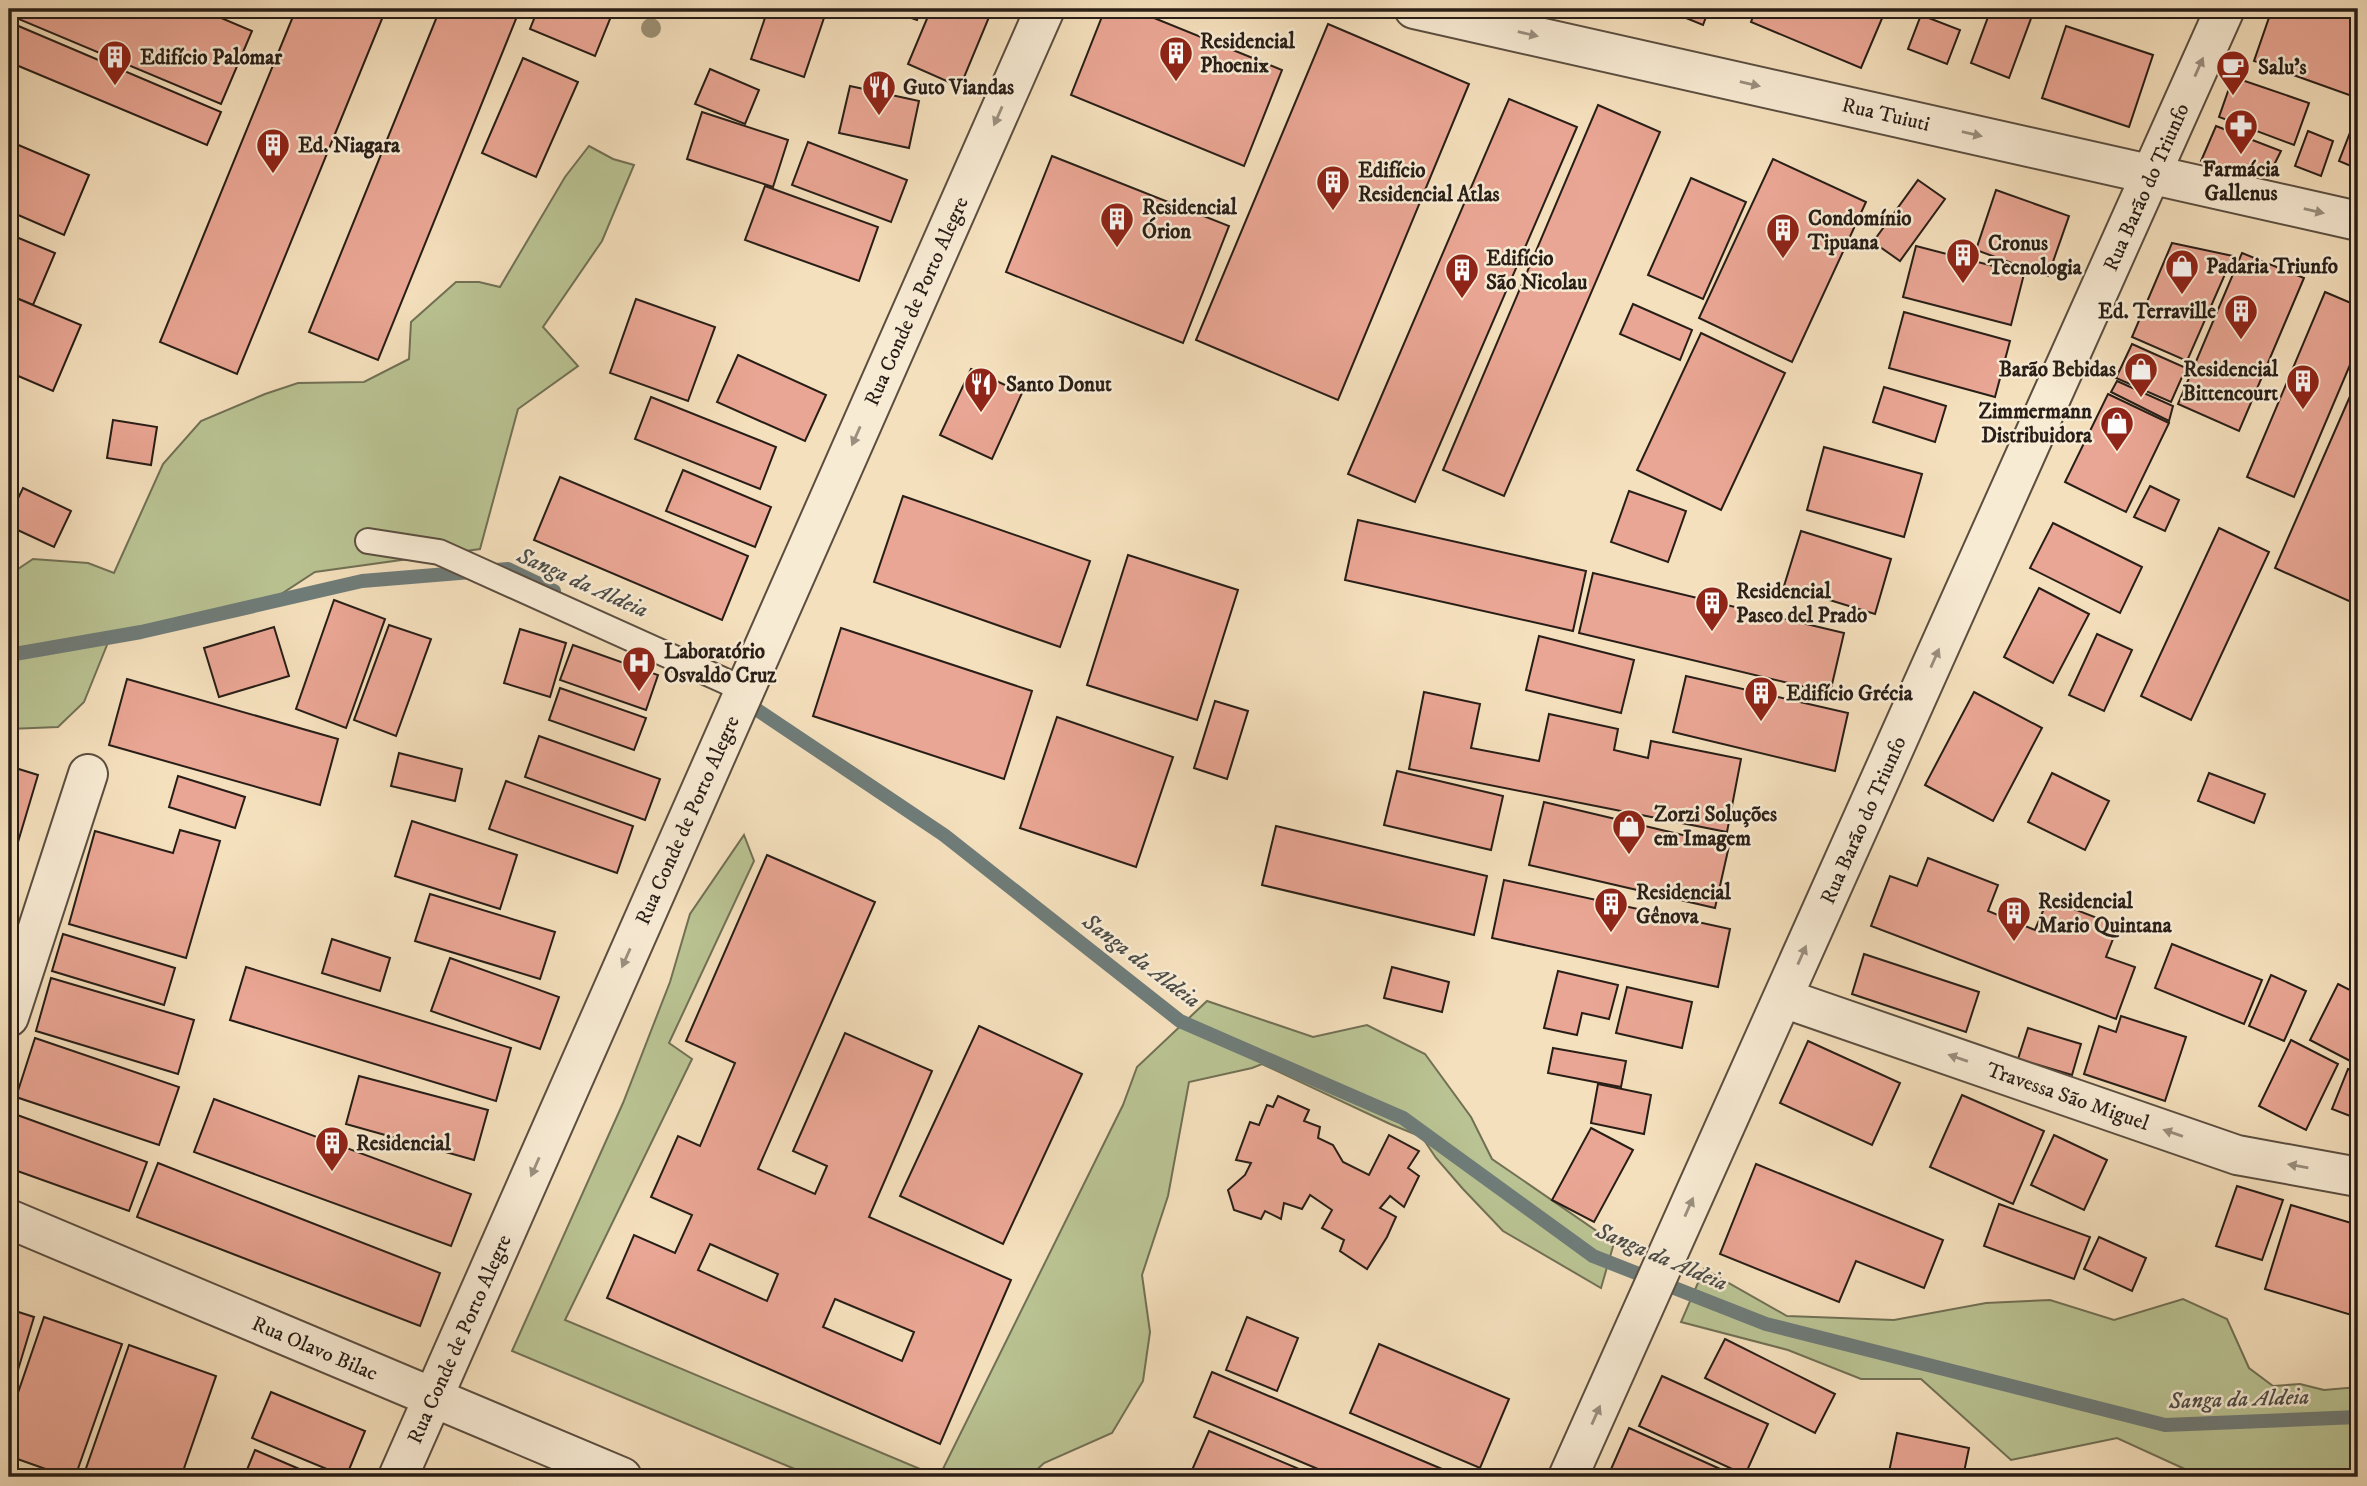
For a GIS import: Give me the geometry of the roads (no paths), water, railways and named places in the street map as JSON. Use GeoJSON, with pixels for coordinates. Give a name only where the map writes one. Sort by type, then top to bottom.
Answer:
{"type":"FeatureCollection","features":[{"type":"Feature","properties":{"kind":"street","name":"Rua Conde de Porto Alegre"},"geometry":{"type":"LineString","coordinates":[[398,1477],[1045,9]]}},
{"type":"Feature","properties":{"kind":"street","name":"Rua Tuiuti"},"geometry":{"type":"LineString","coordinates":[[1414,9],[2358,220]]}},
{"type":"Feature","properties":{"kind":"street","name":"Rua Barão do Triunfo"},"geometry":{"type":"LineString","coordinates":[[1568,1477],[2225,9]]}},
{"type":"Feature","properties":{"kind":"street"},"geometry":{"type":"LineString","coordinates":[[9,1017],[88,774]]}},
{"type":"Feature","properties":{"kind":"street","name":"Travessa São Miguel"},"geometry":{"type":"LineString","coordinates":[[1783,998],[2237,1155],[2358,1177]]}},
{"type":"Feature","properties":{"kind":"street","name":"Rua Olavo Bilac"},"geometry":{"type":"LineString","coordinates":[[9,1219],[622,1477]]}},
{"type":"Feature","properties":{"kind":"lane"},"geometry":{"type":"LineString","coordinates":[[368,541],[439,552],[744,690]]}},
{"type":"Feature","properties":{"kind":"waterway","name":"Sanga da Aldeia"},"geometry":{"type":"LineString","coordinates":[[9,655],[141,632],[362,581],[508,569],[554,591]]}},
{"type":"Feature","properties":{"kind":"waterway","name":"Sanga da Aldeia"},"geometry":{"type":"LineString","coordinates":[[744,701],[944,835],[1180,1021],[1403,1118],[1593,1256],[1766,1324],[2165,1425],[2358,1417]]}},
{"type":"Feature","properties":{"kind":"place","name":"Residencial Phoenix"},"geometry":{"type":"Point","coordinates":[1176,83]}},
{"type":"Feature","properties":{"kind":"place","name":"Edifício Palomar"},"geometry":{"type":"Point","coordinates":[115,87]}},
{"type":"Feature","properties":{"kind":"place","name":"Salu's"},"geometry":{"type":"Point","coordinates":[2233,97]}},
{"type":"Feature","properties":{"kind":"place","name":"Guto Viandas"},"geometry":{"type":"Point","coordinates":[879,117]}},
{"type":"Feature","properties":{"kind":"place","name":"Farmácia Gallenus"},"geometry":{"type":"Point","coordinates":[2241,156]}},
{"type":"Feature","properties":{"kind":"place","name":"Ed. Niagara"},"geometry":{"type":"Point","coordinates":[273,175]}},
{"type":"Feature","properties":{"kind":"place","name":"Edifício Residencial Atlas"},"geometry":{"type":"Point","coordinates":[1333,212]}},
{"type":"Feature","properties":{"kind":"place","name":"Residencial Órion"},"geometry":{"type":"Point","coordinates":[1117,249]}},
{"type":"Feature","properties":{"kind":"place","name":"Condomínio Tipuana"},"geometry":{"type":"Point","coordinates":[1783,260]}},
{"type":"Feature","properties":{"kind":"place","name":"Cronus Tecnologia"},"geometry":{"type":"Point","coordinates":[1963,285]}},
{"type":"Feature","properties":{"kind":"place","name":"Padaria Triunfo"},"geometry":{"type":"Point","coordinates":[2182,296]}},
{"type":"Feature","properties":{"kind":"place","name":"Edifício São Nicolau"},"geometry":{"type":"Point","coordinates":[1462,300]}},
{"type":"Feature","properties":{"kind":"place","name":"Ed. Terraville"},"geometry":{"type":"Point","coordinates":[2241,341]}},
{"type":"Feature","properties":{"kind":"place","name":"Barão Bebidas"},"geometry":{"type":"Point","coordinates":[2141,399]}},
{"type":"Feature","properties":{"kind":"place","name":"Residencial Bittencourt"},"geometry":{"type":"Point","coordinates":[2303,411]}},
{"type":"Feature","properties":{"kind":"place","name":"Santo Donut"},"geometry":{"type":"Point","coordinates":[981,414]}},
{"type":"Feature","properties":{"kind":"place","name":"Zimmermann Distribuidora"},"geometry":{"type":"Point","coordinates":[2117,453]}},
{"type":"Feature","properties":{"kind":"place","name":"Residencial Paseo del Prado"},"geometry":{"type":"Point","coordinates":[1712,633]}},
{"type":"Feature","properties":{"kind":"place","name":"Laboratório Osvaldo Cruz"},"geometry":{"type":"Point","coordinates":[639,693]}},
{"type":"Feature","properties":{"kind":"place","name":"Edifício Grécia"},"geometry":{"type":"Point","coordinates":[1761,723]}},
{"type":"Feature","properties":{"kind":"place","name":"Zorzi Soluções em Imagem"},"geometry":{"type":"Point","coordinates":[1629,856]}},
{"type":"Feature","properties":{"kind":"place","name":"Residencial Gênova"},"geometry":{"type":"Point","coordinates":[1611,934]}},
{"type":"Feature","properties":{"kind":"place","name":"Residencial Mario Quintana"},"geometry":{"type":"Point","coordinates":[2014,943]}},
{"type":"Feature","properties":{"kind":"place","name":"Residencial"},"geometry":{"type":"Point","coordinates":[332,1173]}}]}
